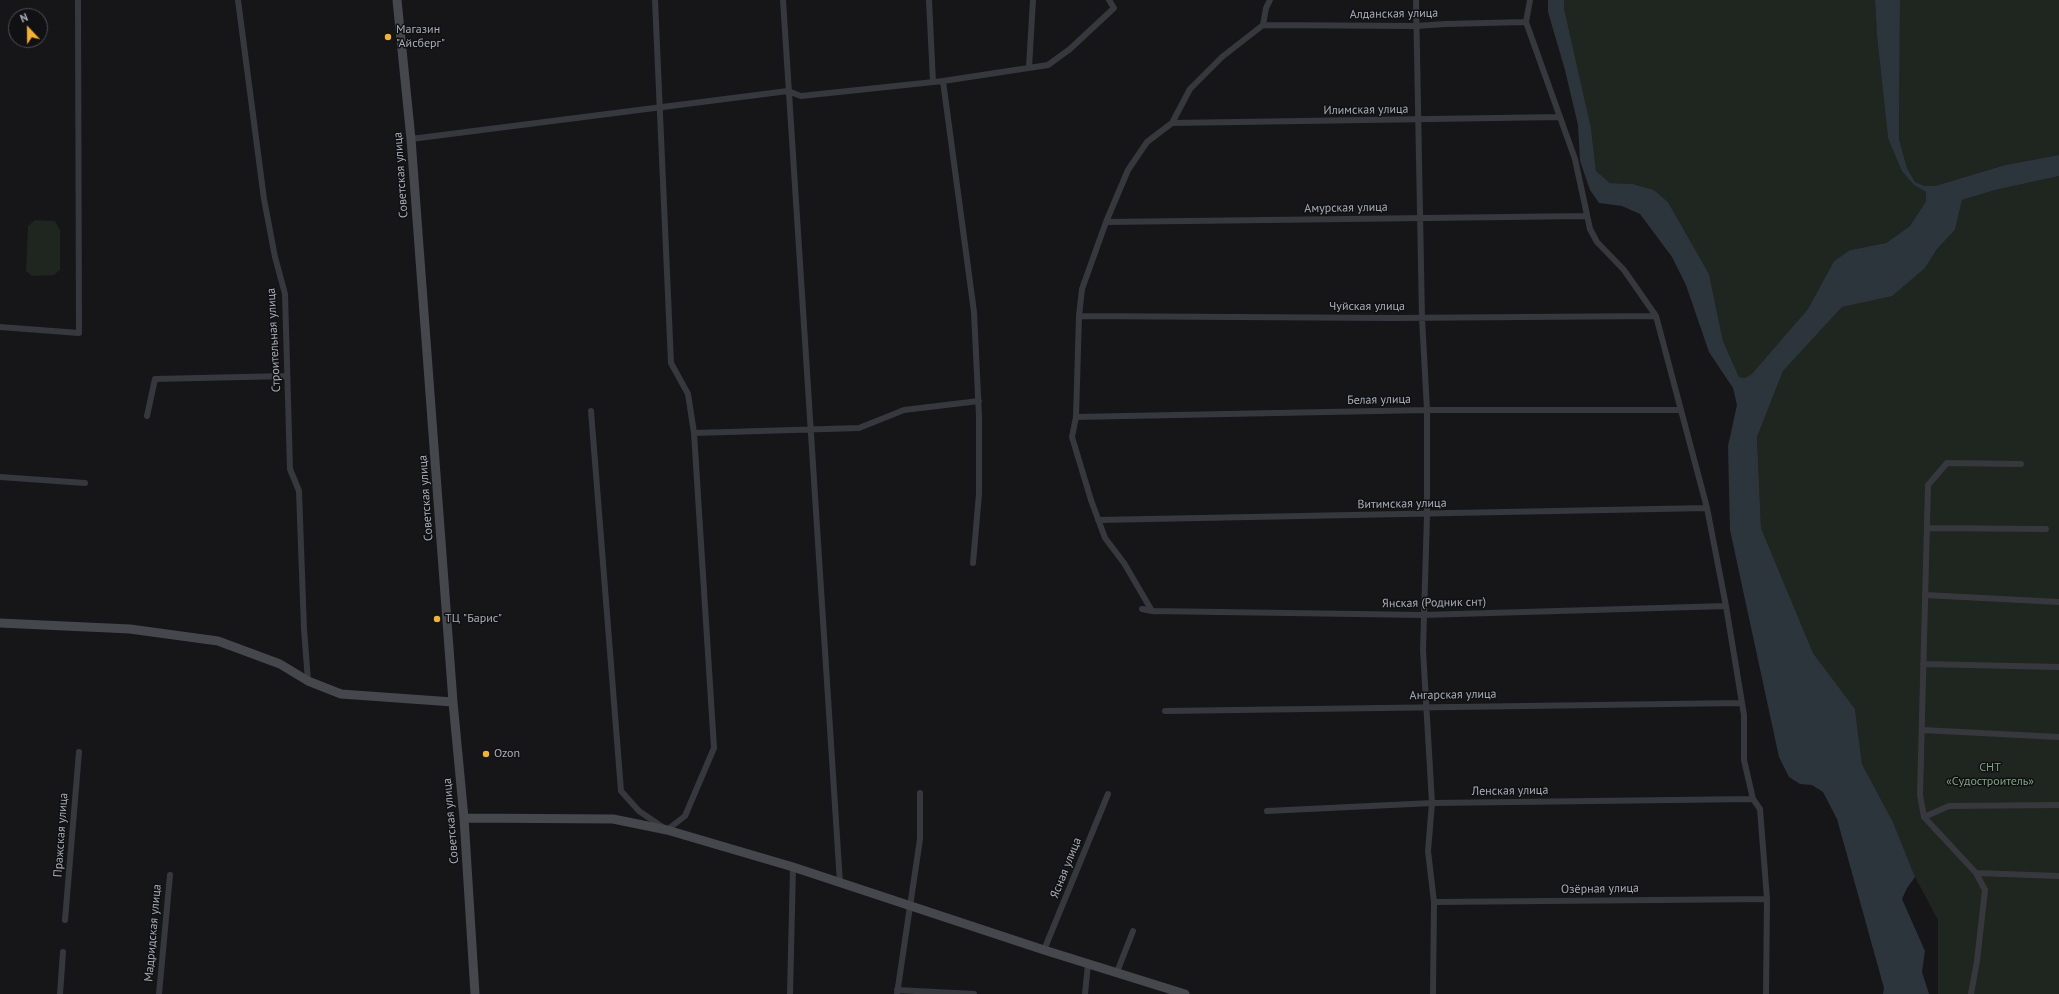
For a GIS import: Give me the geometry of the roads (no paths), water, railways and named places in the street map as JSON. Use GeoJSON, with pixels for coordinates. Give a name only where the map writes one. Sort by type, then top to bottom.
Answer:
{"type":"FeatureCollection","features":[{"type":"Feature","properties":{"kind":"main road","name":"Советская улица"},"geometry":{"type":"LineString","coordinates":[[397,0],[411,139],[452,702],[464,818],[475,994]]}},
{"type":"Feature","properties":{"kind":"main road"},"geometry":{"type":"LineString","coordinates":[[0,623],[130,629],[218,641],[280,664],[308,681],[341,694],[452,702]]}},
{"type":"Feature","properties":{"kind":"main road"},"geometry":{"type":"LineString","coordinates":[[464,818],[613,819],[667,830],[793,867],[1044,950],[1185,994]]}},
{"type":"Feature","properties":{"kind":"street"},"geometry":{"type":"LineString","coordinates":[[0,327],[80,333],[78,0]]}},
{"type":"Feature","properties":{"kind":"street","name":"Строительная улица"},"geometry":{"type":"LineString","coordinates":[[238,0],[264,199],[275,257],[285,294],[290,469],[299,491],[304,629],[308,681]]}},
{"type":"Feature","properties":{"kind":"street"},"geometry":{"type":"LineString","coordinates":[[591,411],[620,791],[639,811],[667,830],[685,816],[714,748],[694,433],[688,394],[670,364],[655,0]]}},
{"type":"Feature","properties":{"kind":"street"},"geometry":{"type":"LineString","coordinates":[[783,0],[840,883]]}},
{"type":"Feature","properties":{"kind":"street"},"geometry":{"type":"LineString","coordinates":[[929,0],[933,82]]}},
{"type":"Feature","properties":{"kind":"street"},"geometry":{"type":"LineString","coordinates":[[1030,67],[1033,0]]}},
{"type":"Feature","properties":{"kind":"street"},"geometry":{"type":"LineString","coordinates":[[411,139],[660,106],[788,91],[800,96],[943,81],[1048,65],[1070,49],[1114,8],[1109,0]]}},
{"type":"Feature","properties":{"kind":"street"},"geometry":{"type":"LineString","coordinates":[[1152,611],[1124,563],[1106,538],[1098,520],[1072,437],[1076,417],[1079,316],[1082,288],[1106,222],[1128,170],[1147,142],[1172,123],[1190,89],[1222,57],[1263,25],[1266,8],[1270,0]]}},
{"type":"Feature","properties":{"kind":"street"},"geometry":{"type":"LineString","coordinates":[[1416,0],[1415,26],[1422,318],[1427,410],[1427,515],[1423,615],[1426,706],[1432,803],[1428,851],[1434,902],[1433,994]]}},
{"type":"Feature","properties":{"kind":"street"},"geometry":{"type":"LineString","coordinates":[[1530,0],[1526,22],[1575,159],[1587,216],[1597,242],[1624,270],[1656,316],[1707,508],[1726,606],[1744,715],[1744,760],[1753,800],[1760,810],[1767,899],[1766,994]]}},
{"type":"Feature","properties":{"kind":"street","name":"Алданская улица"},"geometry":{"type":"LineString","coordinates":[[1263,25],[1415,26],[1526,22]]}},
{"type":"Feature","properties":{"kind":"street"},"geometry":{"type":"LineString","coordinates":[[943,81],[974,312],[979,401],[978,494],[973,563]]}},
{"type":"Feature","properties":{"kind":"street","name":"Илимская улица"},"geometry":{"type":"LineString","coordinates":[[1172,123],[1560,117]]}},
{"type":"Feature","properties":{"kind":"street","name":"Амурская улица"},"geometry":{"type":"LineString","coordinates":[[1106,222],[1587,216]]}},
{"type":"Feature","properties":{"kind":"street","name":"Чуйская улица"},"geometry":{"type":"LineString","coordinates":[[1079,316],[1422,318],[1656,316]]}},
{"type":"Feature","properties":{"kind":"street"},"geometry":{"type":"LineString","coordinates":[[147,416],[154,379],[288,376]]}},
{"type":"Feature","properties":{"kind":"street"},"geometry":{"type":"LineString","coordinates":[[694,433],[859,428],[904,410],[979,401]]}},
{"type":"Feature","properties":{"kind":"street","name":"Белая улица"},"geometry":{"type":"LineString","coordinates":[[1076,417],[1427,410],[1681,410]]}},
{"type":"Feature","properties":{"kind":"street"},"geometry":{"type":"LineString","coordinates":[[1971,994],[1977,961],[1985,890],[1976,873],[1924,817],[1920,795],[1928,485],[1947,463],[2021,464]]}},
{"type":"Feature","properties":{"kind":"street"},"geometry":{"type":"LineString","coordinates":[[0,477],[85,483]]}},
{"type":"Feature","properties":{"kind":"street","name":"Витимская улица"},"geometry":{"type":"LineString","coordinates":[[1098,520],[1427,515],[1707,508]]}},
{"type":"Feature","properties":{"kind":"street"},"geometry":{"type":"LineString","coordinates":[[1927,528],[2046,529]]}},
{"type":"Feature","properties":{"kind":"street"},"geometry":{"type":"LineString","coordinates":[[1925,596],[2059,602]]}},
{"type":"Feature","properties":{"kind":"street","name":"Янская (Родник снт)"},"geometry":{"type":"LineString","coordinates":[[1142,609],[1152,611],[1423,615],[1726,606]]}},
{"type":"Feature","properties":{"kind":"street"},"geometry":{"type":"LineString","coordinates":[[1923,664],[2059,667]]}},
{"type":"Feature","properties":{"kind":"street","name":"Ангарская улица"},"geometry":{"type":"LineString","coordinates":[[1165,711],[1426,706],[1741,703]]}},
{"type":"Feature","properties":{"kind":"street"},"geometry":{"type":"LineString","coordinates":[[1922,730],[2059,737]]}},
{"type":"Feature","properties":{"kind":"street","name":"Пражская улица"},"geometry":{"type":"LineString","coordinates":[[66,920],[79,752]]}},
{"type":"Feature","properties":{"kind":"street"},"geometry":{"type":"LineString","coordinates":[[920,792],[920,839],[897,992],[974,994]]}},
{"type":"Feature","properties":{"kind":"street","name":"Ясная улица"},"geometry":{"type":"LineString","coordinates":[[1044,950],[1108,794]]}},
{"type":"Feature","properties":{"kind":"street","name":"Ленская улица"},"geometry":{"type":"LineString","coordinates":[[1267,811],[1432,803],[1753,800]]}},
{"type":"Feature","properties":{"kind":"street"},"geometry":{"type":"LineString","coordinates":[[1924,817],[1949,806],[2059,804]]}},
{"type":"Feature","properties":{"kind":"street"},"geometry":{"type":"LineString","coordinates":[[790,994],[793,867]]}},
{"type":"Feature","properties":{"kind":"street"},"geometry":{"type":"LineString","coordinates":[[1976,873],[2059,876]]}},
{"type":"Feature","properties":{"kind":"street","name":"Мадридская улица"},"geometry":{"type":"LineString","coordinates":[[159,994],[170,875]]}},
{"type":"Feature","properties":{"kind":"street","name":"Озёрная улица"},"geometry":{"type":"LineString","coordinates":[[1434,902],[1767,899]]}},
{"type":"Feature","properties":{"kind":"street"},"geometry":{"type":"LineString","coordinates":[[1117,972],[1133,931]]}},
{"type":"Feature","properties":{"kind":"street"},"geometry":{"type":"LineString","coordinates":[[60,994],[63,952]]}},
{"type":"Feature","properties":{"kind":"street"},"geometry":{"type":"LineString","coordinates":[[1086,994],[1088,964]]}},
{"type":"Feature","properties":{"kind":"place","name":"Магазин \"Айсберг\""},"geometry":{"type":"Point","coordinates":[388,37]}},
{"type":"Feature","properties":{"kind":"place","name":"ТЦ \"Барис\""},"geometry":{"type":"Point","coordinates":[437,619]}},
{"type":"Feature","properties":{"kind":"place","name":"Ozon"},"geometry":{"type":"Point","coordinates":[486,754]}},
{"type":"Feature","properties":{"kind":"park label","name":"СНТ «Судостроитель»"},"geometry":{"type":"Point","coordinates":[1990,775]}}]}
